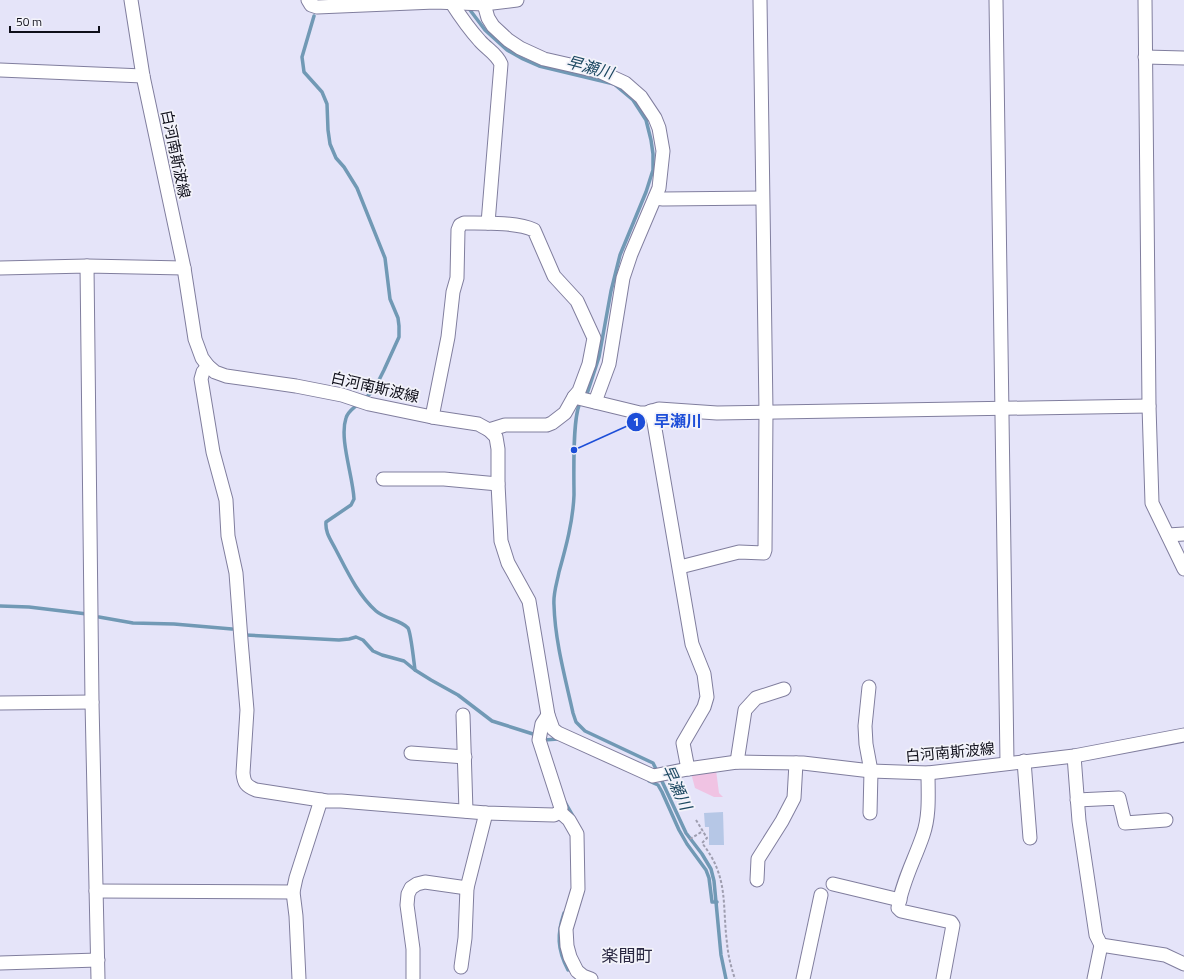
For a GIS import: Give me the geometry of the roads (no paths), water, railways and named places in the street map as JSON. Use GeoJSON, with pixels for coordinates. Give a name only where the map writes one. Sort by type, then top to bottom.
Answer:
{"type":"FeatureCollection","features":[{"type":"Feature","properties":{"kind":"street","name":"白河南斯波線"},"geometry":{"type":"LineString","coordinates":[[131,0],[143,76],[184,268],[195,339],[202,358],[208,366],[215,372],[226,376],[296,386],[342,395],[369,404],[432,417],[478,424],[489,430]]}},
{"type":"Feature","properties":{"kind":"street"},"geometry":{"type":"LineString","coordinates":[[308,0],[311,5],[317,7],[435,2],[480,4],[517,0]]}},
{"type":"Feature","properties":{"kind":"street"},"geometry":{"type":"LineString","coordinates":[[680,567],[739,552],[764,553],[765,550],[766,411],[760,0]]}},
{"type":"Feature","properties":{"kind":"street"},"geometry":{"type":"LineString","coordinates":[[996,0],[1007,762]]}},
{"type":"Feature","properties":{"kind":"street"},"geometry":{"type":"LineString","coordinates":[[1145,0],[1149,406],[1152,503],[1163,529],[1168,535],[1184,569]]}},
{"type":"Feature","properties":{"kind":"street"},"geometry":{"type":"LineString","coordinates":[[455,2],[473,33],[486,48],[498,58],[501,64],[488,223]]}},
{"type":"Feature","properties":{"kind":"street"},"geometry":{"type":"LineString","coordinates":[[480,4],[493,26],[508,40],[520,48],[544,59],[609,75],[625,83],[641,97],[655,118],[659,128],[663,151],[659,188],[631,254],[623,278],[609,364],[584,400],[552,423],[547,425],[505,425],[489,430],[496,437],[498,449],[501,541],[508,563],[529,600],[548,715],[542,724],[539,740],[561,808],[560,812]]}},
{"type":"Feature","properties":{"kind":"street"},"geometry":{"type":"LineString","coordinates":[[1145,57],[1184,58]]}},
{"type":"Feature","properties":{"kind":"street"},"geometry":{"type":"LineString","coordinates":[[0,70],[143,76]]}},
{"type":"Feature","properties":{"kind":"street"},"geometry":{"type":"LineString","coordinates":[[655,198],[762,198]]}},
{"type":"Feature","properties":{"kind":"street"},"geometry":{"type":"LineString","coordinates":[[432,417],[448,338],[452,292],[457,278],[458,230],[460,225],[464,223],[527,226],[534,230],[554,276],[577,301],[594,338],[589,364],[580,391],[584,400]]}},
{"type":"Feature","properties":{"kind":"street"},"geometry":{"type":"LineString","coordinates":[[0,268],[87,266],[184,268]]}},
{"type":"Feature","properties":{"kind":"street"},"geometry":{"type":"LineString","coordinates":[[87,266],[92,702],[98,979]]}},
{"type":"Feature","properties":{"kind":"street"},"geometry":{"type":"LineString","coordinates":[[208,366],[203,372],[201,379],[213,452],[226,500],[228,536],[236,573],[247,710],[243,773],[244,782],[248,787],[256,790],[321,800],[486,813],[554,815],[560,812]]}},
{"type":"Feature","properties":{"kind":"street"},"geometry":{"type":"LineString","coordinates":[[584,400],[640,413],[660,409],[717,413],[766,411],[1149,406]]}},
{"type":"Feature","properties":{"kind":"street"},"geometry":{"type":"LineString","coordinates":[[651,412],[680,567],[692,644],[704,674],[707,697],[704,707],[683,743],[688,769]]}},
{"type":"Feature","properties":{"kind":"street"},"geometry":{"type":"LineString","coordinates":[[383,479],[444,479],[498,484]]}},
{"type":"Feature","properties":{"kind":"street"},"geometry":{"type":"LineString","coordinates":[[1168,535],[1184,534]]}},
{"type":"Feature","properties":{"kind":"street"},"geometry":{"type":"LineString","coordinates":[[869,687],[865,726],[866,744],[871,771],[870,813]]}},
{"type":"Feature","properties":{"kind":"street"},"geometry":{"type":"LineString","coordinates":[[737,762],[745,710],[756,698],[784,689]]}},
{"type":"Feature","properties":{"kind":"street"},"geometry":{"type":"LineString","coordinates":[[0,703],[92,702]]}},
{"type":"Feature","properties":{"kind":"street"},"geometry":{"type":"LineString","coordinates":[[463,715],[466,811]]}},
{"type":"Feature","properties":{"kind":"street","name":"白河南斯波線"},"geometry":{"type":"LineString","coordinates":[[548,715],[553,729],[558,733],[653,776],[737,762],[796,763],[871,771],[928,773],[1007,762],[1074,756],[1184,735]]}},
{"type":"Feature","properties":{"kind":"street"},"geometry":{"type":"LineString","coordinates":[[411,753],[465,757]]}},
{"type":"Feature","properties":{"kind":"street"},"geometry":{"type":"LineString","coordinates":[[1074,756],[1078,821],[1096,935],[1101,944],[1094,979]]}},
{"type":"Feature","properties":{"kind":"street"},"geometry":{"type":"LineString","coordinates":[[1024,761],[1030,838]]}},
{"type":"Feature","properties":{"kind":"street"},"geometry":{"type":"LineString","coordinates":[[757,880],[758,859],[782,821],[794,798],[796,763]]}},
{"type":"Feature","properties":{"kind":"street"},"geometry":{"type":"LineString","coordinates":[[928,773],[928,813],[924,834],[909,870],[898,908],[901,911],[950,922],[953,925],[943,979]]}},
{"type":"Feature","properties":{"kind":"street"},"geometry":{"type":"LineString","coordinates":[[1077,800],[1119,798],[1125,822],[1166,820]]}},
{"type":"Feature","properties":{"kind":"street"},"geometry":{"type":"LineString","coordinates":[[299,979],[296,916],[293,892],[296,878],[321,800]]}},
{"type":"Feature","properties":{"kind":"street"},"geometry":{"type":"LineString","coordinates":[[560,812],[569,820],[576,834],[578,889],[566,929],[567,946],[570,957],[577,971],[582,976],[590,979]]}},
{"type":"Feature","properties":{"kind":"street"},"geometry":{"type":"LineString","coordinates":[[461,967],[465,938],[467,888],[486,813]]}},
{"type":"Feature","properties":{"kind":"street"},"geometry":{"type":"LineString","coordinates":[[412,978],[413,949],[407,905],[408,894],[411,888],[417,884],[425,882],[467,888]]}},
{"type":"Feature","properties":{"kind":"street"},"geometry":{"type":"LineString","coordinates":[[834,884],[900,900]]}},
{"type":"Feature","properties":{"kind":"street"},"geometry":{"type":"LineString","coordinates":[[96,891],[293,892]]}},
{"type":"Feature","properties":{"kind":"street"},"geometry":{"type":"LineString","coordinates":[[804,979],[820,895]]}},
{"type":"Feature","properties":{"kind":"street"},"geometry":{"type":"LineString","coordinates":[[1101,944],[1165,955],[1184,964]]}},
{"type":"Feature","properties":{"kind":"street"},"geometry":{"type":"LineString","coordinates":[[0,963],[98,960]]}},
{"type":"Feature","properties":{"kind":"waterway","name":"早瀬川"},"geometry":{"type":"LineString","coordinates":[[467,6],[485,30],[507,50],[539,66],[614,84],[633,100],[646,120],[653,154],[653,170],[646,192],[620,255],[611,291],[599,357],[585,397]]}},
{"type":"Feature","properties":{"kind":"waterway"},"geometry":{"type":"LineString","coordinates":[[314,16],[302,57],[304,72],[322,92],[327,104],[330,144],[336,158],[344,167],[357,188],[385,258],[390,299],[398,318],[399,337],[375,388],[365,399]]}},
{"type":"Feature","properties":{"kind":"waterway","name":"早瀬川"},"geometry":{"type":"LineString","coordinates":[[581,401],[576,418],[574,495],[572,514],[569,534],[554,596],[556,632],[561,659],[576,722],[585,731],[653,763],[657,771]]}},
{"type":"Feature","properties":{"kind":"waterway"},"geometry":{"type":"LineString","coordinates":[[358,404],[348,413],[344,427],[345,447],[354,499],[351,505],[326,522],[326,530],[344,566],[358,590],[376,611],[405,625],[408,628],[415,670],[458,695],[492,721],[533,734]]}},
{"type":"Feature","properties":{"kind":"waterway"},"geometry":{"type":"LineString","coordinates":[[0,606],[29,607],[87,614]]}},
{"type":"Feature","properties":{"kind":"waterway"},"geometry":{"type":"LineString","coordinates":[[99,617],[133,623],[174,624],[232,629]]}},
{"type":"Feature","properties":{"kind":"waterway"},"geometry":{"type":"LineString","coordinates":[[245,635],[339,640],[356,637],[363,640],[373,651],[404,661],[415,670]]}},
{"type":"Feature","properties":{"kind":"waterway"},"geometry":{"type":"LineString","coordinates":[[545,741],[544,740],[558,739]]}},
{"type":"Feature","properties":{"kind":"waterway","name":"早瀬川"},"geometry":{"type":"LineString","coordinates":[[660,777],[686,833],[711,869],[714,881],[721,955],[726,979]]}},
{"type":"Feature","properties":{"kind":"waterway"},"geometry":{"type":"LineString","coordinates":[[649,781],[658,785],[679,830],[687,844],[706,870],[709,878],[712,902],[717,902]]}},
{"type":"Feature","properties":{"kind":"waterway"},"geometry":{"type":"LineString","coordinates":[[565,802],[573,816]]}},
{"type":"Feature","properties":{"kind":"waterway"},"geometry":{"type":"LineString","coordinates":[[564,913],[560,928],[559,942],[564,962],[568,970]]}},
{"type":"Feature","properties":{"kind":"place","name":"早瀬川"},"geometry":{"type":"Point","coordinates":[574,450]}},
{"type":"Feature","properties":{"kind":"district","name":"楽間町"},"geometry":{"type":"Point","coordinates":[627,956]}}]}
